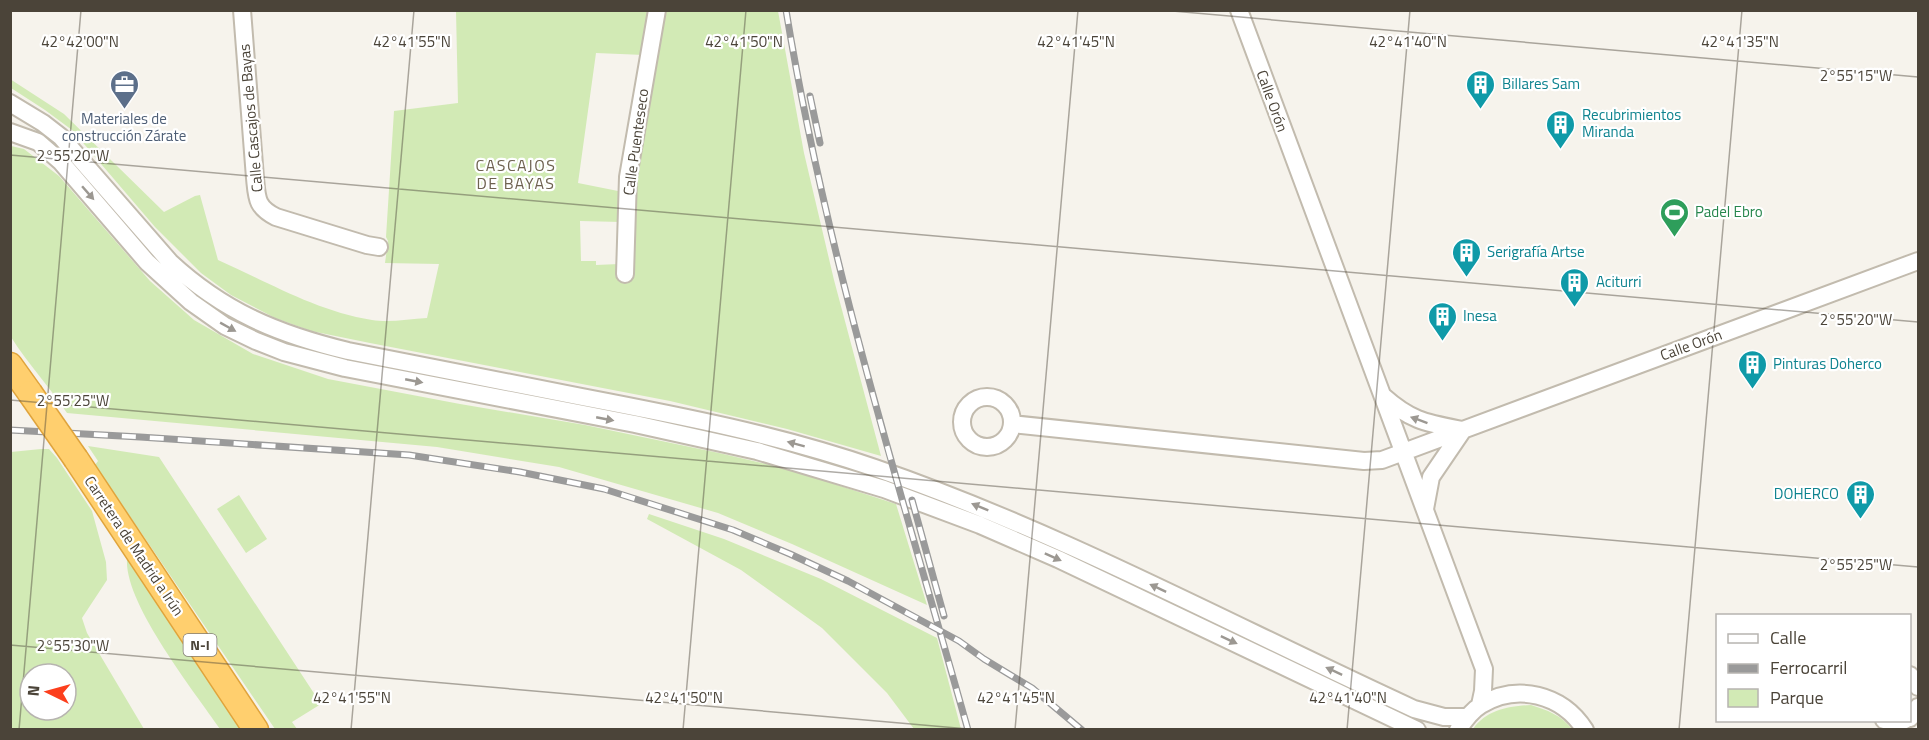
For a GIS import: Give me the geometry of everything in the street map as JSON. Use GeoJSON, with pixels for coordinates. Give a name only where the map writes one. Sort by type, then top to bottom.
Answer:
{"type":"FeatureCollection","features":[{"type":"Feature","properties":{"kind":"highway","name":"Carretera de Madrid a Irún"},"geometry":{"type":"LineString","coordinates":[[10,365],[76,459],[256,729]]}},
{"type":"Feature","properties":{"kind":"street","name":"Calle Cascajos de Bayas"},"geometry":{"type":"LineString","coordinates":[[242,10],[256,188],[260,205],[263,210],[276,217],[367,246],[379,247]]}},
{"type":"Feature","properties":{"kind":"street","name":"Calle Puenteseco"},"geometry":{"type":"LineString","coordinates":[[625,274],[628,177],[657,10]]}},
{"type":"Feature","properties":{"kind":"street","name":"Calle Orón"},"geometry":{"type":"LineString","coordinates":[[1239,10],[1484,669],[1485,679],[1480,705]]}},
{"type":"Feature","properties":{"kind":"street"},"geometry":{"type":"LineString","coordinates":[[10,103],[61,137],[170,262],[189,279],[227,306],[275,330],[348,351],[713,423],[855,461],[947,494],[1014,522],[1414,709],[1462,723],[1480,705],[1511,694],[1527,693],[1554,701],[1569,710],[1585,729]]}},
{"type":"Feature","properties":{"kind":"street"},"geometry":{"type":"LineString","coordinates":[[10,132],[38,142],[61,162],[147,262],[191,302],[225,326],[256,341],[284,352],[345,368],[635,424],[757,451],[884,489],[980,525],[1058,559],[1417,729]]}},
{"type":"Feature","properties":{"kind":"street","name":"Calle Orón"},"geometry":{"type":"LineString","coordinates":[[1012,424],[1364,461],[1382,460],[1918,261]]}},
{"type":"Feature","properties":{"kind":"street","name":"Calle Orón"},"geometry":{"type":"LineString","coordinates":[[1382,394],[1409,417],[1426,423],[1463,430]]}},
{"type":"Feature","properties":{"kind":"street"},"geometry":{"type":"LineString","coordinates":[[1425,509],[1431,477],[1463,430]]}},
{"type":"Feature","properties":{"kind":"street","name":"Calle Orón"},"geometry":{"type":"LineString","coordinates":[[1484,669],[1511,694]]}},
{"type":"Feature","properties":{"kind":"green space"},"geometry":{"type":"Polygon","coordinates":[[[456,11],[653,11],[644,55],[596,53],[578,183],[618,191],[622,197],[621,222],[580,221],[581,261],[596,261],[596,265],[619,264],[635,202],[664,11],[778,11],[804,153],[834,280],[881,456],[787,429],[670,401],[311,331],[275,318],[231,295],[201,273],[155,227],[72,130],[11,88],[10,79],[64,114],[164,212],[200,195],[218,260],[312,303],[351,316],[385,321],[427,318],[439,264],[385,263],[394,111],[458,103],[456,11]]]}},
{"type":"Feature","properties":{"kind":"green space"},"geometry":{"type":"Polygon","coordinates":[[[11,146],[24,149],[59,176],[150,281],[194,320],[253,354],[328,379],[585,425],[788,469],[896,504],[927,605],[718,513],[559,467],[437,447],[67,413],[11,337],[11,146]]]}},
{"type":"Feature","properties":{"kind":"green space"},"geometry":{"type":"Polygon","coordinates":[[[88,446],[159,457],[321,704],[292,722],[297,729],[275,729],[95,465],[98,461],[88,446]]]}},
{"type":"Feature","properties":{"kind":"green space"},"geometry":{"type":"Polygon","coordinates":[[[49,449],[92,511],[106,562],[107,580],[82,618],[87,633],[144,729],[11,729],[11,452],[49,449]]]}},
{"type":"Feature","properties":{"kind":"green space"},"geometry":{"type":"Polygon","coordinates":[[[239,495],[267,539],[246,553],[217,509],[239,495]]]}},
{"type":"Feature","properties":{"kind":"green space"},"geometry":{"type":"Polygon","coordinates":[[[649,514],[724,539],[821,579],[937,638],[961,729],[914,729],[887,693],[822,628],[741,570],[647,519],[649,514]]]}},
{"type":"Feature","properties":{"kind":"green space"},"geometry":{"type":"Polygon","coordinates":[[[127,559],[243,729],[220,729],[178,670],[148,622],[137,599],[129,577],[127,559]]]}},
{"type":"Feature","properties":{"kind":"green space"},"geometry":{"type":"Polygon","coordinates":[[[1531,705],[1548,711],[1572,729],[1473,729],[1491,713],[1514,706],[1531,705]]]}},
{"type":"Feature","properties":{"kind":"railway"},"geometry":{"type":"LineString","coordinates":[[786,10],[803,102],[843,283],[968,730]]}},
{"type":"Feature","properties":{"kind":"railway"},"geometry":{"type":"LineString","coordinates":[[810,96],[820,143]]}},
{"type":"Feature","properties":{"kind":"railway"},"geometry":{"type":"LineString","coordinates":[[10,430],[409,455],[520,472],[604,489],[733,530],[848,581],[959,641],[1032,688],[1082,730]]}},
{"type":"Feature","properties":{"kind":"railway"},"geometry":{"type":"LineString","coordinates":[[912,500],[944,616]]}},
{"type":"Feature","properties":{"kind":"place","name":"Materiales de construcción Zárate"},"geometry":{"type":"Point","coordinates":[124,110]}},
{"type":"Feature","properties":{"kind":"place","name":"Billares Sam"},"geometry":{"type":"Point","coordinates":[1481,110]}},
{"type":"Feature","properties":{"kind":"place","name":"Recubrimientos Miranda"},"geometry":{"type":"Point","coordinates":[1561,150]}},
{"type":"Feature","properties":{"kind":"place","name":"Padel Ebro"},"geometry":{"type":"Point","coordinates":[1674,238]}},
{"type":"Feature","properties":{"kind":"place","name":"Serigrafía Artse"},"geometry":{"type":"Point","coordinates":[1466,278]}},
{"type":"Feature","properties":{"kind":"place","name":"Aciturri"},"geometry":{"type":"Point","coordinates":[1575,308]}},
{"type":"Feature","properties":{"kind":"place","name":"Inesa"},"geometry":{"type":"Point","coordinates":[1442,342]}},
{"type":"Feature","properties":{"kind":"place","name":"Pinturas Doherco"},"geometry":{"type":"Point","coordinates":[1752,390]}},
{"type":"Feature","properties":{"kind":"place","name":"DOHERCO"},"geometry":{"type":"Point","coordinates":[1860,520]}},
{"type":"Feature","properties":{"kind":"district","name":"CASCAJOS DE BAYAS"},"geometry":{"type":"Point","coordinates":[516,174]}}]}
